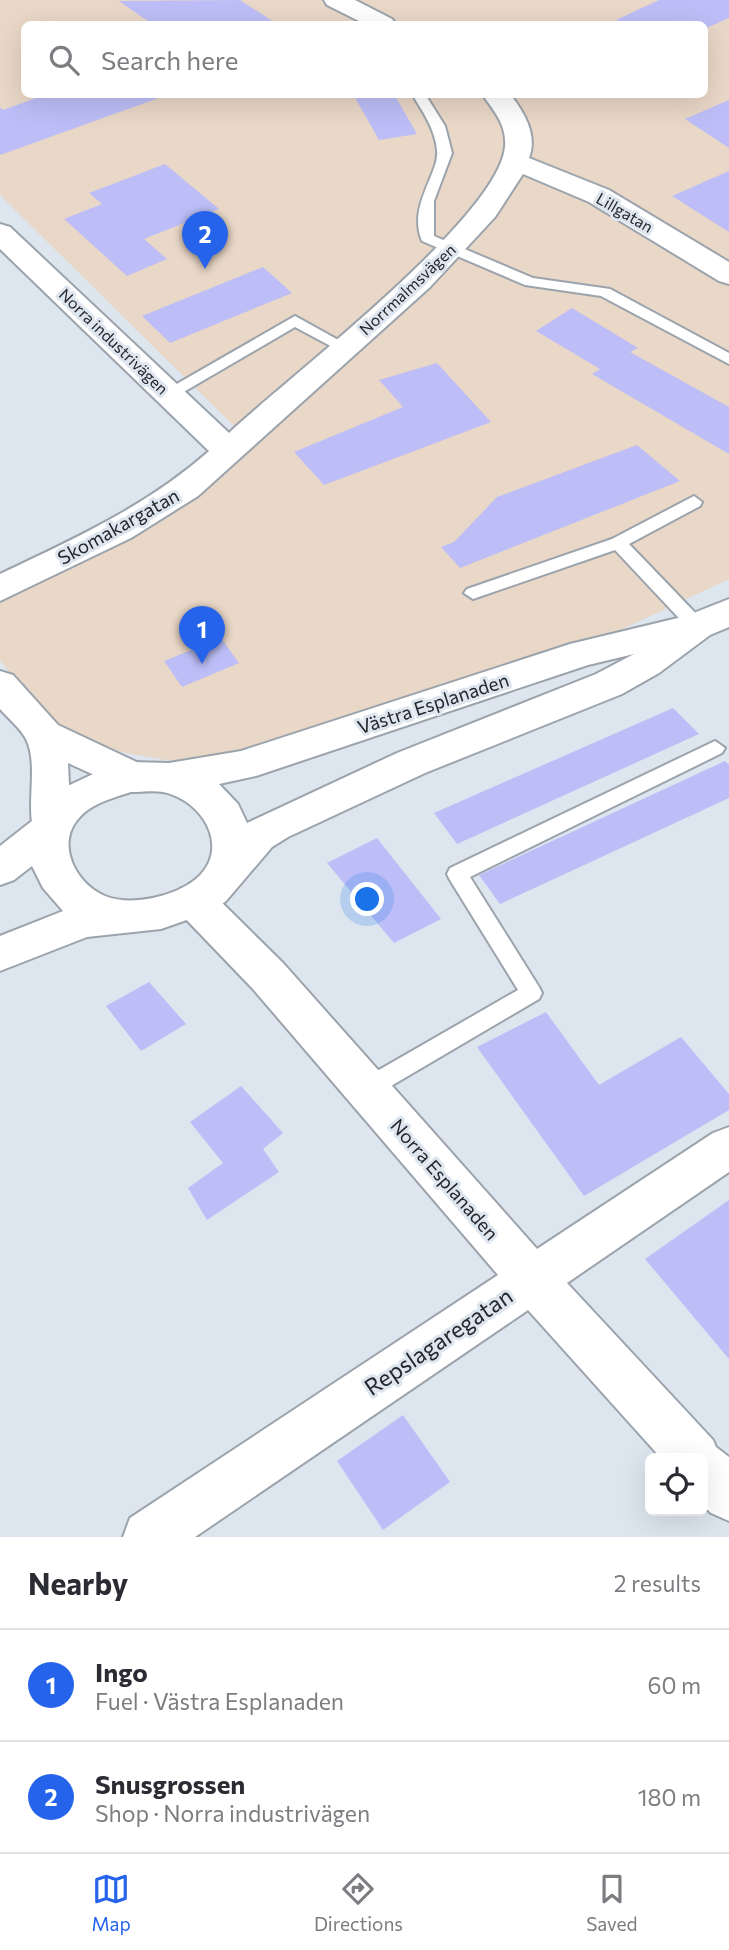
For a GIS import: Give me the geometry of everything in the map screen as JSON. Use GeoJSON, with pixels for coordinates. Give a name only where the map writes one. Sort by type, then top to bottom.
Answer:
{"type":"FeatureCollection","features":[{"type":"Feature","properties":{"kind":"street"},"geometry":{"type":"LineString","coordinates":[[336,0],[377,21]]}},
{"type":"Feature","properties":{"kind":"street"},"geometry":{"type":"LineString","coordinates":[[498,98],[510,112],[518,135],[515,162]]}},
{"type":"Feature","properties":{"kind":"street","name":"Norrmalmsvägen"},"geometry":{"type":"LineString","coordinates":[[228,451],[452,249],[487,209],[515,162]]}},
{"type":"Feature","properties":{"kind":"street","name":"Lillgatan"},"geometry":{"type":"LineString","coordinates":[[515,162],[561,177],[623,209],[729,275]]}},
{"type":"Feature","properties":{"kind":"street","name":"Norra industrivägen"},"geometry":{"type":"LineString","coordinates":[[0,233],[228,451]]}},
{"type":"Feature","properties":{"kind":"street","name":"Skomakargatan"},"geometry":{"type":"LineString","coordinates":[[0,589],[119,530],[185,488],[228,451]]}},
{"type":"Feature","properties":{"kind":"street"},"geometry":{"type":"LineString","coordinates":[[226,870],[258,836],[274,826],[423,758],[609,684],[646,664],[713,619]]}},
{"type":"Feature","properties":{"kind":"street","name":"Västra Esplanaden"},"geometry":{"type":"LineString","coordinates":[[150,778],[242,766],[583,653],[713,619]]}},
{"type":"Feature","properties":{"kind":"street"},"geometry":{"type":"LineString","coordinates":[[0,685],[44,735],[150,778],[195,787],[222,810],[232,826],[234,853],[221,881],[181,908],[136,917],[92,908],[61,883],[47,859],[52,787],[44,735]]}},
{"type":"Feature","properties":{"kind":"street"},"geometry":{"type":"LineString","coordinates":[[0,869],[51,828],[65,807],[92,789],[150,778]]}},
{"type":"Feature","properties":{"kind":"street","name":"Norra Esplanaden"},"geometry":{"type":"LineString","coordinates":[[194,901],[268,976],[531,1278],[690,1453]]}},
{"type":"Feature","properties":{"kind":"street"},"geometry":{"type":"LineString","coordinates":[[0,954],[83,920],[125,915]]}},
{"type":"Feature","properties":{"kind":"street","name":"Repslagaregatan"},"geometry":{"type":"LineString","coordinates":[[149,1537],[729,1147]]}},
{"type":"Feature","properties":{"kind":"street"},"geometry":{"type":"LineString","coordinates":[[708,1472],[729,1495]]}},
{"type":"Feature","properties":{"kind":"lane"},"geometry":{"type":"LineString","coordinates":[[420,98],[438,126],[445,153],[426,201],[427,238],[530,282],[605,292],[729,359]]}},
{"type":"Feature","properties":{"kind":"lane"},"geometry":{"type":"LineString","coordinates":[[169,393],[295,321],[343,347]]}},
{"type":"Feature","properties":{"kind":"lane"},"geometry":{"type":"LineString","coordinates":[[709,348],[729,337]]}},
{"type":"Feature","properties":{"kind":"lane"},"geometry":{"type":"LineString","coordinates":[[473,593],[618,543],[694,502]]}},
{"type":"Feature","properties":{"kind":"lane"},"geometry":{"type":"LineString","coordinates":[[618,543],[713,619]]}},
{"type":"Feature","properties":{"kind":"lane"},"geometry":{"type":"LineString","coordinates":[[366,1089],[531,993],[457,874],[715,748]]}},
{"type":"Feature","properties":{"kind":"shaded area"},"geometry":{"type":"Polygon","coordinates":[[[0,0],[729,0],[729,579],[540,668],[212,768],[126,753],[64,734],[0,661],[0,595],[249,441],[0,195],[0,0]]]}},
{"type":"Feature","properties":{"kind":"building"},"geometry":{"type":"Polygon","coordinates":[[[240,0],[272,21],[148,21],[119,1],[240,0]]]}},
{"type":"Feature","properties":{"kind":"building"},"geometry":{"type":"Polygon","coordinates":[[[659,0],[729,0],[729,18],[708,27],[708,21],[616,20],[659,0]]]}},
{"type":"Feature","properties":{"kind":"building"},"geometry":{"type":"Polygon","coordinates":[[[36,98],[159,98],[0,155],[0,107],[3,110],[36,98]]]}},
{"type":"Feature","properties":{"kind":"building"},"geometry":{"type":"Polygon","coordinates":[[[355,98],[396,98],[417,134],[379,140],[355,98]]]}},
{"type":"Feature","properties":{"kind":"building"},"geometry":{"type":"Polygon","coordinates":[[[729,100],[729,148],[685,119],[729,100]]]}},
{"type":"Feature","properties":{"kind":"building"},"geometry":{"type":"Polygon","coordinates":[[[165,164],[219,209],[144,239],[167,259],[127,276],[64,219],[102,204],[89,193],[165,164]]]}},
{"type":"Feature","properties":{"kind":"building"},"geometry":{"type":"Polygon","coordinates":[[[729,171],[729,232],[672,196],[729,171]]]}},
{"type":"Feature","properties":{"kind":"building"},"geometry":{"type":"Polygon","coordinates":[[[263,267],[292,293],[170,343],[142,316],[263,267]]]}},
{"type":"Feature","properties":{"kind":"building"},"geometry":{"type":"Polygon","coordinates":[[[572,308],[638,348],[630,352],[729,407],[729,454],[592,374],[600,369],[536,331],[572,308]]]}},
{"type":"Feature","properties":{"kind":"building"},"geometry":{"type":"Polygon","coordinates":[[[437,363],[491,422],[324,485],[294,452],[403,407],[379,380],[437,363]]]}},
{"type":"Feature","properties":{"kind":"building"},"geometry":{"type":"Polygon","coordinates":[[[637,445],[680,481],[460,568],[441,547],[454,542],[497,497],[637,445]]]}},
{"type":"Feature","properties":{"kind":"building"},"geometry":{"type":"Polygon","coordinates":[[[221,638],[239,663],[182,687],[164,661],[221,638]]]}},
{"type":"Feature","properties":{"kind":"building"},"geometry":{"type":"Polygon","coordinates":[[[673,708],[699,734],[457,844],[434,813],[673,708]]]}},
{"type":"Feature","properties":{"kind":"building"},"geometry":{"type":"Polygon","coordinates":[[[725,761],[729,765],[729,798],[500,904],[479,875],[725,761]]]}},
{"type":"Feature","properties":{"kind":"building"},"geometry":{"type":"Polygon","coordinates":[[[377,838],[441,919],[394,943],[327,863],[377,838]]]}},
{"type":"Feature","properties":{"kind":"building"},"geometry":{"type":"Polygon","coordinates":[[[149,982],[186,1024],[141,1051],[106,1006],[149,982]]]}},
{"type":"Feature","properties":{"kind":"building"},"geometry":{"type":"Polygon","coordinates":[[[546,1012],[599,1085],[681,1037],[729,1094],[729,1110],[584,1196],[477,1047],[546,1012]]]}},
{"type":"Feature","properties":{"kind":"building"},"geometry":{"type":"Polygon","coordinates":[[[241,1086],[283,1133],[263,1149],[279,1172],[207,1220],[188,1188],[223,1163],[190,1122],[241,1086]]]}},
{"type":"Feature","properties":{"kind":"building"},"geometry":{"type":"Polygon","coordinates":[[[729,1200],[729,1359],[645,1259],[729,1200]]]}},
{"type":"Feature","properties":{"kind":"building"},"geometry":{"type":"Polygon","coordinates":[[[403,1415],[450,1482],[383,1530],[337,1461],[403,1415]]]}},
{"type":"Feature","properties":{"kind":"place","name":"Snusgrossen"},"geometry":{"type":"Point","coordinates":[205,269]}},
{"type":"Feature","properties":{"kind":"place","name":"Ingo"},"geometry":{"type":"Point","coordinates":[202,664]}}]}
